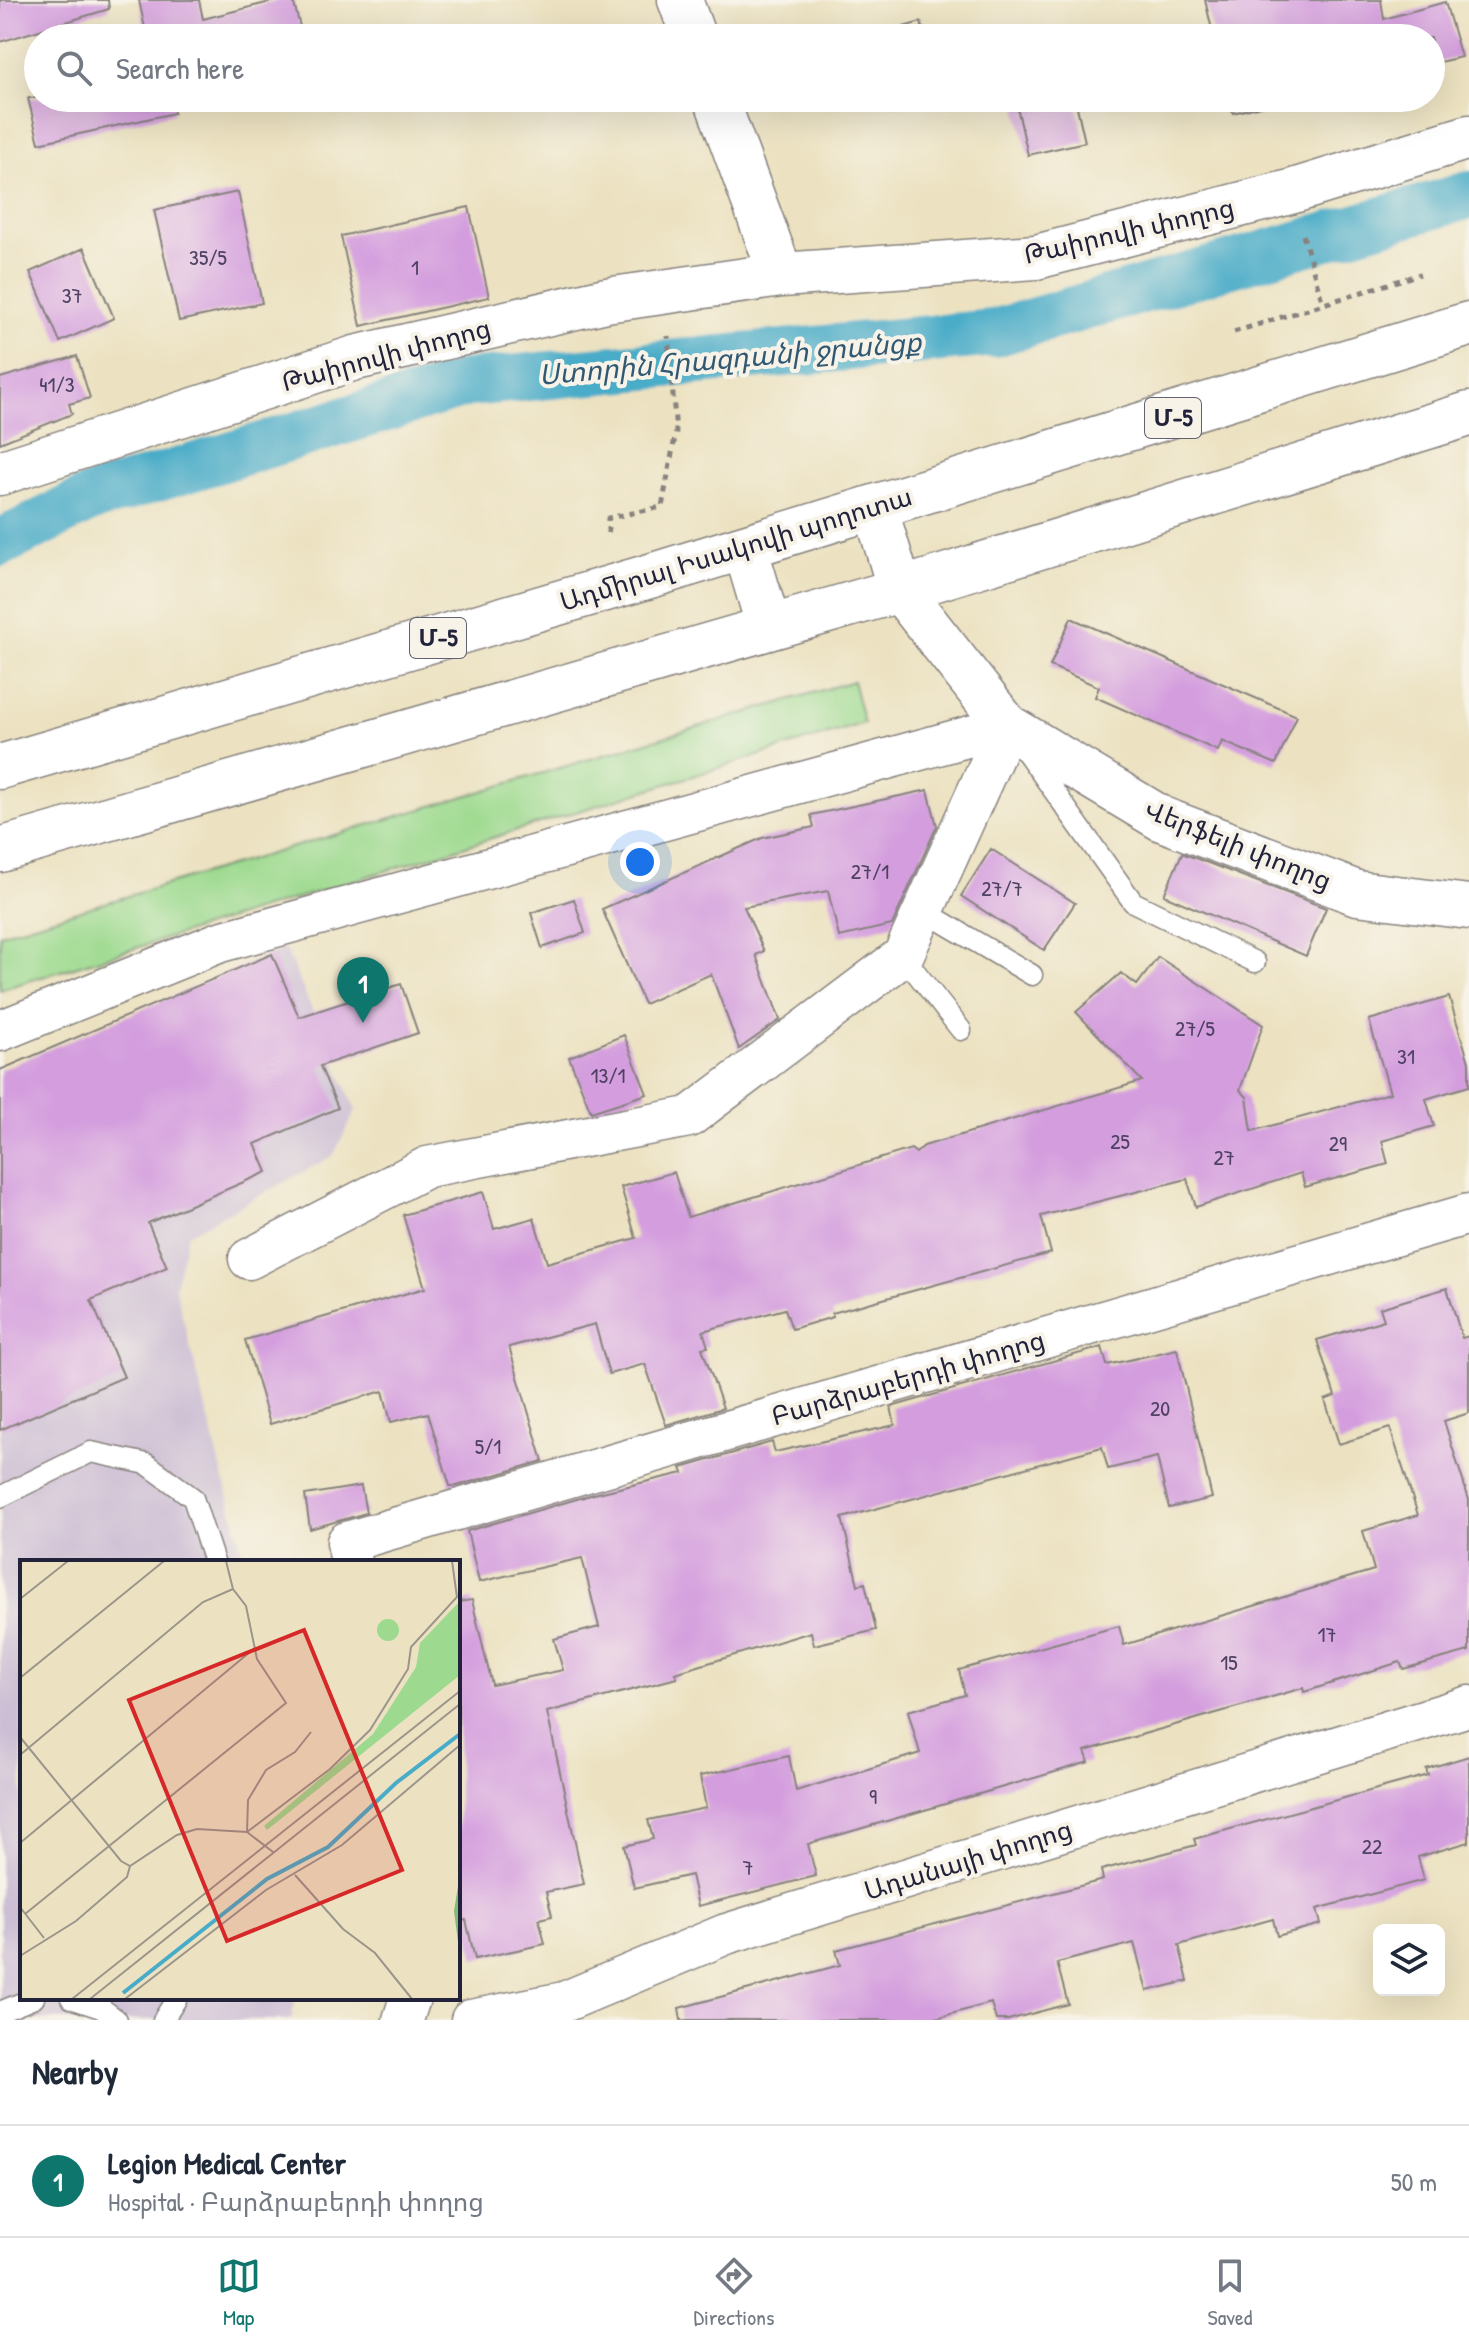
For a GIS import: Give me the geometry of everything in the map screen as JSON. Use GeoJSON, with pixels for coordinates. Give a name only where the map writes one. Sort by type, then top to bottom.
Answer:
{"type":"FeatureCollection","features":[{"type":"Feature","properties":{"kind":"main road"},"geometry":{"type":"LineString","coordinates":[[680,0],[689,24]]}},
{"type":"Feature","properties":{"kind":"main road"},"geometry":{"type":"LineString","coordinates":[[721,112],[781,275]]}},
{"type":"Feature","properties":{"kind":"main road","name":"Թաիրովի փողոց"},"geometry":{"type":"LineString","coordinates":[[0,473],[355,358],[606,300],[666,289],[781,275],[1036,257],[1290,192],[1469,137]]}},
{"type":"Feature","properties":{"kind":"main road","name":"Ադմիրալ Իսակովի պողոտա"},"geometry":{"type":"LineString","coordinates":[[0,767],[745,547],[1469,324]]}},
{"type":"Feature","properties":{"kind":"main road"},"geometry":{"type":"LineString","coordinates":[[0,850],[900,590],[1469,414]]}},
{"type":"Feature","properties":{"kind":"main road"},"geometry":{"type":"LineString","coordinates":[[875,507],[900,590]]}},
{"type":"Feature","properties":{"kind":"main road"},"geometry":{"type":"LineString","coordinates":[[745,547],[769,628]]}},
{"type":"Feature","properties":{"kind":"main road","name":"Վերֆելի փողոց"},"geometry":{"type":"LineString","coordinates":[[900,590],[1007,726],[1162,819],[1357,893],[1469,907]]}},
{"type":"Feature","properties":{"kind":"street"},"geometry":{"type":"LineString","coordinates":[[249,1259],[427,1167],[689,1117],[903,956],[1007,726]]}},
{"type":"Feature","properties":{"kind":"street"},"geometry":{"type":"LineString","coordinates":[[0,1031],[220,942],[1007,726]]}},
{"type":"Feature","properties":{"kind":"street","name":"Բարձրաբերդի փողոց"},"geometry":{"type":"LineString","coordinates":[[349,1552],[1469,1214]]}},
{"type":"Feature","properties":{"kind":"street","name":"Ադանայի փողոց"},"geometry":{"type":"LineString","coordinates":[[471,2020],[564,2002],[726,1934],[1469,1706]]}},
{"type":"Feature","properties":{"kind":"street"},"geometry":{"type":"LineString","coordinates":[[403,2020],[409,2000]]}},
{"type":"Feature","properties":{"kind":"lane"},"geometry":{"type":"LineString","coordinates":[[1007,726],[1133,902],[1255,962]]}},
{"type":"Feature","properties":{"kind":"lane"},"geometry":{"type":"LineString","coordinates":[[924,911],[1032,975]]}},
{"type":"Feature","properties":{"kind":"lane"},"geometry":{"type":"LineString","coordinates":[[903,956],[961,1030]]}},
{"type":"Feature","properties":{"kind":"lane"},"geometry":{"type":"LineString","coordinates":[[0,1497],[91,1452],[147,1464],[193,1498],[213,1560]]}},
{"type":"Feature","properties":{"kind":"lane"},"geometry":{"type":"LineString","coordinates":[[0,2012],[29,2000]]}},
{"type":"Feature","properties":{"kind":"lane"},"geometry":{"type":"LineString","coordinates":[[77,2000],[101,2008],[117,2020]]}},
{"type":"Feature","properties":{"kind":"lane"},"geometry":{"type":"LineString","coordinates":[[163,2020],[176,2000]]}},
{"type":"Feature","properties":{"kind":"path"},"geometry":{"type":"LineString","coordinates":[[1290,192],[1323,304]]}},
{"type":"Feature","properties":{"kind":"path"},"geometry":{"type":"LineString","coordinates":[[1234,332],[1420,274]]}},
{"type":"Feature","properties":{"kind":"path"},"geometry":{"type":"LineString","coordinates":[[608,533],[608,518],[662,507],[676,432],[668,339]]}},
{"type":"Feature","properties":{"kind":"shaded area"},"geometry":{"type":"Polygon","coordinates":[[[285,948],[356,1110],[333,1156],[188,1234],[175,1287],[244,1560],[20,1560],[20,2000],[296,2000],[291,2020],[0,2020],[0,1077],[285,948]]]}},
{"type":"Feature","properties":{"kind":"green space"},"geometry":{"type":"Polygon","coordinates":[[[853,681],[864,723],[0,990],[0,934],[853,681]]]}},
{"type":"Feature","properties":{"kind":"building"},"geometry":{"type":"Polygon","coordinates":[[[0,0],[108,0],[109,9],[59,24],[24,24],[24,35],[0,42],[0,0]]]}},
{"type":"Feature","properties":{"kind":"building"},"geometry":{"type":"Polygon","coordinates":[[[139,0],[199,0],[203,19],[278,0],[293,0],[299,24],[144,24],[139,0]]]}},
{"type":"Feature","properties":{"kind":"building"},"geometry":{"type":"Polygon","coordinates":[[[1205,0],[1381,0],[1384,19],[1445,2],[1461,57],[1445,61],[1445,24],[1211,24],[1205,0]]]}},
{"type":"Feature","properties":{"kind":"building"},"geometry":{"type":"Polygon","coordinates":[[[31,112],[174,112],[174,113],[39,143],[31,112]]]}},
{"type":"Feature","properties":{"kind":"building"},"geometry":{"type":"Polygon","coordinates":[[[1018,112],[1078,112],[1085,142],[1028,155],[1018,112]]]}},
{"type":"Feature","properties":{"kind":"building"},"geometry":{"type":"Polygon","coordinates":[[[238,192],[262,303],[179,321],[154,210],[238,192]]]}},
{"type":"Feature","properties":{"kind":"building"},"geometry":{"type":"Polygon","coordinates":[[[469,207],[489,297],[361,326],[341,236],[469,207]]]}},
{"type":"Feature","properties":{"kind":"building"},"geometry":{"type":"Polygon","coordinates":[[[84,248],[114,318],[60,342],[30,272],[84,248]]]}},
{"type":"Feature","properties":{"kind":"building"},"geometry":{"type":"Polygon","coordinates":[[[77,356],[90,398],[69,404],[72,414],[0,443],[0,378],[77,356]]]}},
{"type":"Feature","properties":{"kind":"building"},"geometry":{"type":"Polygon","coordinates":[[[1071,618],[1297,716],[1276,764],[1222,741],[1218,751],[1095,697],[1099,687],[1050,666],[1071,618]]]}},
{"type":"Feature","properties":{"kind":"building"},"geometry":{"type":"Polygon","coordinates":[[[928,790],[937,826],[892,925],[839,937],[828,891],[744,907],[764,951],[756,955],[780,1020],[739,1049],[711,974],[644,1004],[602,909],[762,838],[814,827],[811,815],[928,790]]]}},
{"type":"Feature","properties":{"kind":"building"},"geometry":{"type":"Polygon","coordinates":[[[991,849],[1075,903],[1044,950],[961,896],[991,849]]]}},
{"type":"Feature","properties":{"kind":"building"},"geometry":{"type":"Polygon","coordinates":[[[1182,853],[1326,908],[1306,956],[1164,895],[1182,853]]]}},
{"type":"Feature","properties":{"kind":"building"},"geometry":{"type":"Polygon","coordinates":[[[574,899],[585,933],[542,948],[531,913],[574,899]]]}},
{"type":"Feature","properties":{"kind":"building"},"geometry":{"type":"Polygon","coordinates":[[[272,954],[299,1017],[401,984],[418,1033],[320,1066],[338,1108],[255,1144],[267,1172],[148,1223],[167,1267],[91,1300],[124,1377],[0,1430],[0,1070],[272,954]]]}},
{"type":"Feature","properties":{"kind":"building"},"geometry":{"type":"Polygon","coordinates":[[[1158,957],[1263,1025],[1240,1090],[1247,1097],[1252,1131],[1390,1093],[1369,1020],[1449,997],[1469,1062],[1469,1086],[1426,1099],[1434,1126],[1382,1141],[1388,1164],[1305,1187],[1301,1173],[1196,1207],[1187,1179],[1041,1216],[1051,1253],[832,1313],[833,1317],[792,1329],[785,1309],[703,1331],[708,1347],[702,1348],[723,1408],[666,1425],[645,1364],[609,1374],[595,1324],[509,1347],[543,1461],[457,1486],[450,1486],[428,1413],[391,1422],[383,1391],[270,1424],[245,1340],[425,1288],[403,1215],[483,1192],[494,1229],[534,1218],[547,1263],[636,1238],[621,1187],[674,1172],[688,1217],[911,1149],[916,1153],[924,1146],[1142,1081],[1076,1012],[1121,973],[1137,985],[1158,957]]]}},
{"type":"Feature","properties":{"kind":"building"},"geometry":{"type":"Polygon","coordinates":[[[624,1035],[647,1094],[591,1112],[569,1057],[624,1035]]]}},
{"type":"Feature","properties":{"kind":"building"},"geometry":{"type":"Polygon","coordinates":[[[1447,1288],[1462,1338],[1469,1336],[1469,1413],[1444,1421],[1469,1500],[1469,1651],[1403,1669],[1400,1662],[1304,1692],[1303,1688],[1085,1751],[1089,1762],[808,1844],[816,1876],[698,1906],[691,1875],[634,1888],[624,1846],[653,1839],[648,1820],[706,1808],[700,1776],[789,1756],[796,1791],[920,1753],[908,1711],[965,1695],[959,1670],[1119,1626],[1124,1645],[1374,1570],[1363,1531],[1418,1515],[1390,1428],[1339,1444],[1325,1400],[1335,1396],[1317,1340],[1384,1320],[1380,1308],[1447,1288]]]}},
{"type":"Feature","properties":{"kind":"building"},"geometry":{"type":"Polygon","coordinates":[[[1102,1347],[1107,1365],[1177,1349],[1212,1498],[1169,1508],[1157,1457],[1108,1469],[1102,1447],[842,1518],[858,1585],[865,1583],[876,1630],[814,1645],[811,1632],[675,1673],[677,1678],[547,1712],[584,1884],[546,1892],[552,1916],[539,1919],[545,1944],[475,1959],[466,1920],[460,1922],[460,1602],[472,1600],[492,1685],[563,1670],[554,1639],[599,1627],[582,1558],[479,1582],[467,1531],[594,1494],[683,1473],[681,1468],[772,1442],[775,1452],[895,1425],[891,1407],[1102,1347]]]}},
{"type":"Feature","properties":{"kind":"building"},"geometry":{"type":"Polygon","coordinates":[[[361,1486],[366,1513],[310,1529],[305,1495],[361,1486]]]}},
{"type":"Feature","properties":{"kind":"building"},"geometry":{"type":"Polygon","coordinates":[[[1469,1756],[1469,1842],[1418,1857],[1424,1880],[1317,1909],[1321,1924],[1277,1936],[1273,1919],[1179,1945],[1188,1981],[1147,1991],[1134,1943],[1057,1963],[1068,2004],[1008,2020],[996,2020],[991,2003],[929,2020],[681,2020],[679,2008],[840,1965],[836,1950],[1103,1880],[1101,1870],[1196,1845],[1194,1839],[1428,1775],[1426,1769],[1469,1756]]]}},
{"type":"Feature","properties":{"kind":"waterway","name":"Ստորին Հրազդանի ջրանցք"},"geometry":{"type":"LineString","coordinates":[[0,543],[89,499],[467,383],[994,333],[1469,195]]}},
{"type":"Feature","properties":{"kind":"place","name":"Legion Medical Center"},"geometry":{"type":"Point","coordinates":[363,1023]}}]}
